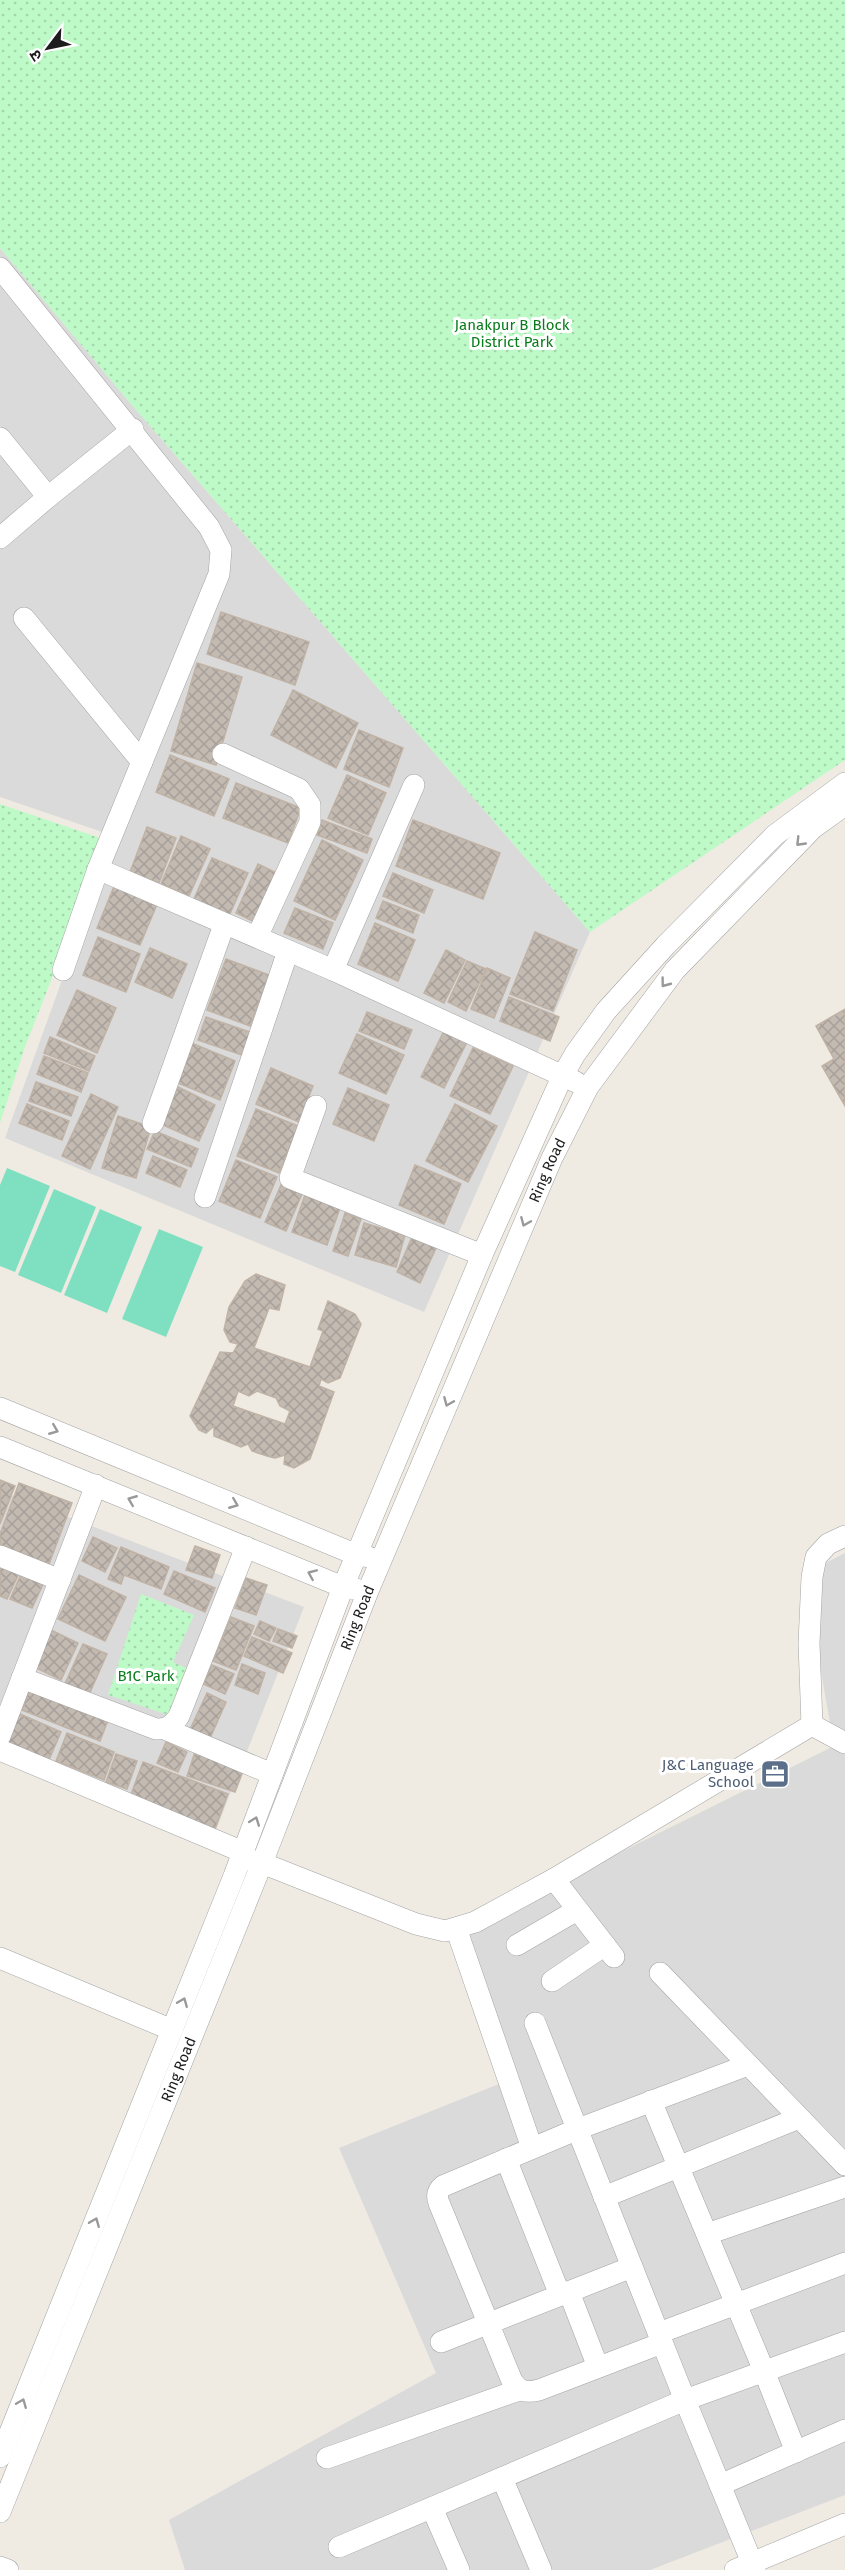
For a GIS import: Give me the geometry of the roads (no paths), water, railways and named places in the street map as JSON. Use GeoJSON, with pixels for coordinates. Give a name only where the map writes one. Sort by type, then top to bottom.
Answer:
{"type":"FeatureCollection","features":[{"type":"Feature","properties":{"kind":"street"},"geometry":{"type":"LineString","coordinates":[[0,268],[133,429],[209,527],[221,550],[219,574],[98,869],[63,970]]}},
{"type":"Feature","properties":{"kind":"street"},"geometry":{"type":"LineString","coordinates":[[0,538],[133,429]]}},
{"type":"Feature","properties":{"kind":"street"},"geometry":{"type":"LineString","coordinates":[[0,438],[48,497]]}},
{"type":"Feature","properties":{"kind":"street"},"geometry":{"type":"LineString","coordinates":[[24,618],[142,762]]}},
{"type":"Feature","properties":{"kind":"street"},"geometry":{"type":"LineString","coordinates":[[223,754],[298,789],[310,805],[310,822],[257,937]]}},
{"type":"Feature","properties":{"kind":"street","name":"Ring Road"},"geometry":{"type":"LineString","coordinates":[[0,2457],[172,2030],[236,1851],[272,1774],[342,1587],[482,1255],[562,1077],[574,1054],[606,1011],[666,945],[775,835],[845,783]]}},
{"type":"Feature","properties":{"kind":"street"},"geometry":{"type":"LineString","coordinates":[[333,970],[414,786]]}},
{"type":"Feature","properties":{"kind":"street","name":"Ring Road"},"geometry":{"type":"LineString","coordinates":[[0,2512],[262,1863],[368,1591],[552,1158],[588,1087],[675,970],[813,828],[845,805]]}},
{"type":"Feature","properties":{"kind":"street"},"geometry":{"type":"LineString","coordinates":[[98,869],[333,970],[588,1087]]}},
{"type":"Feature","properties":{"kind":"street"},"geometry":{"type":"LineString","coordinates":[[153,1123],[224,925]]}},
{"type":"Feature","properties":{"kind":"street"},"geometry":{"type":"LineString","coordinates":[[205,1197],[288,951]]}},
{"type":"Feature","properties":{"kind":"street"},"geometry":{"type":"LineString","coordinates":[[316,1106],[290,1178],[482,1255]]}},
{"type":"Feature","properties":{"kind":"street"},"geometry":{"type":"LineString","coordinates":[[0,1408],[357,1555],[382,1559]]}},
{"type":"Feature","properties":{"kind":"street"},"geometry":{"type":"LineString","coordinates":[[0,1447],[342,1587],[368,1591]]}},
{"type":"Feature","properties":{"kind":"street"},"geometry":{"type":"LineString","coordinates":[[0,1736],[96,1485]]}},
{"type":"Feature","properties":{"kind":"street"},"geometry":{"type":"LineString","coordinates":[[812,1725],[809,1643],[812,1577],[816,1557],[828,1544],[845,1536]]}},
{"type":"Feature","properties":{"kind":"street"},"geometry":{"type":"LineString","coordinates":[[165,1729],[173,1725],[179,1716],[246,1547]]}},
{"type":"Feature","properties":{"kind":"street"},"geometry":{"type":"LineString","coordinates":[[0,1556],[60,1580]]}},
{"type":"Feature","properties":{"kind":"street"},"geometry":{"type":"LineString","coordinates":[[22,1678],[156,1729],[165,1729],[272,1774]]}},
{"type":"Feature","properties":{"kind":"street"},"geometry":{"type":"LineString","coordinates":[[812,1725],[845,1743]]}},
{"type":"Feature","properties":{"kind":"street"},"geometry":{"type":"LineString","coordinates":[[0,1750],[262,1863],[416,1924],[445,1931],[475,1922],[554,1879],[812,1725]]}},
{"type":"Feature","properties":{"kind":"street"},"geometry":{"type":"LineString","coordinates":[[552,1980],[610,1951],[554,1879]]}},
{"type":"Feature","properties":{"kind":"street"},"geometry":{"type":"LineString","coordinates":[[517,1945],[578,1910]]}},
{"type":"Feature","properties":{"kind":"street"},"geometry":{"type":"LineString","coordinates":[[456,1928],[532,2148]]}},
{"type":"Feature","properties":{"kind":"street"},"geometry":{"type":"LineString","coordinates":[[0,1958],[172,2030]]}},
{"type":"Feature","properties":{"kind":"street"},"geometry":{"type":"LineString","coordinates":[[660,1973],[845,2166]]}},
{"type":"Feature","properties":{"kind":"street"},"geometry":{"type":"LineString","coordinates":[[535,2023],[720,2485],[748,2568],[845,2524]]}},
{"type":"Feature","properties":{"kind":"street"},"geometry":{"type":"LineString","coordinates":[[519,2390],[512,2381],[437,2196],[443,2186],[578,2129],[748,2065]]}},
{"type":"Feature","properties":{"kind":"street"},"geometry":{"type":"LineString","coordinates":[[651,2101],[796,2452]]}},
{"type":"Feature","properties":{"kind":"street"},"geometry":{"type":"LineString","coordinates":[[604,2197],[799,2118]]}},
{"type":"Feature","properties":{"kind":"street"},"geometry":{"type":"LineString","coordinates":[[506,2159],[598,2367]]}},
{"type":"Feature","properties":{"kind":"street"},"geometry":{"type":"LineString","coordinates":[[707,2234],[845,2187]]}},
{"type":"Feature","properties":{"kind":"street"},"geometry":{"type":"LineString","coordinates":[[327,2458],[519,2390],[528,2392],[539,2390],[598,2367],[736,2304],[845,2263]]}},
{"type":"Feature","properties":{"kind":"street"},"geometry":{"type":"LineString","coordinates":[[441,2342],[632,2267]]}},
{"type":"Feature","properties":{"kind":"street"},"geometry":{"type":"LineString","coordinates":[[339,2547],[685,2400],[845,2342]]}},
{"type":"Feature","properties":{"kind":"street"},"geometry":{"type":"LineString","coordinates":[[720,2485],[845,2430]]}},
{"type":"Feature","properties":{"kind":"street"},"geometry":{"type":"LineString","coordinates":[[501,2478],[541,2570]]}},
{"type":"Feature","properties":{"kind":"street"},"geometry":{"type":"LineString","coordinates":[[432,2508],[459,2570]]}},
{"type":"Feature","properties":{"kind":"street"},"geometry":{"type":"LineString","coordinates":[[0,2567],[8,2570]]}},
{"type":"Feature","properties":{"kind":"place","name":"J&C Language School"},"geometry":{"type":"Point","coordinates":[775,1774]}},
{"type":"Feature","properties":{"kind":"park label","name":"Janakpur B Block District Park"},"geometry":{"type":"Point","coordinates":[512,334]}},
{"type":"Feature","properties":{"kind":"park label","name":"B1C Park"},"geometry":{"type":"Point","coordinates":[146,1676]}}]}
